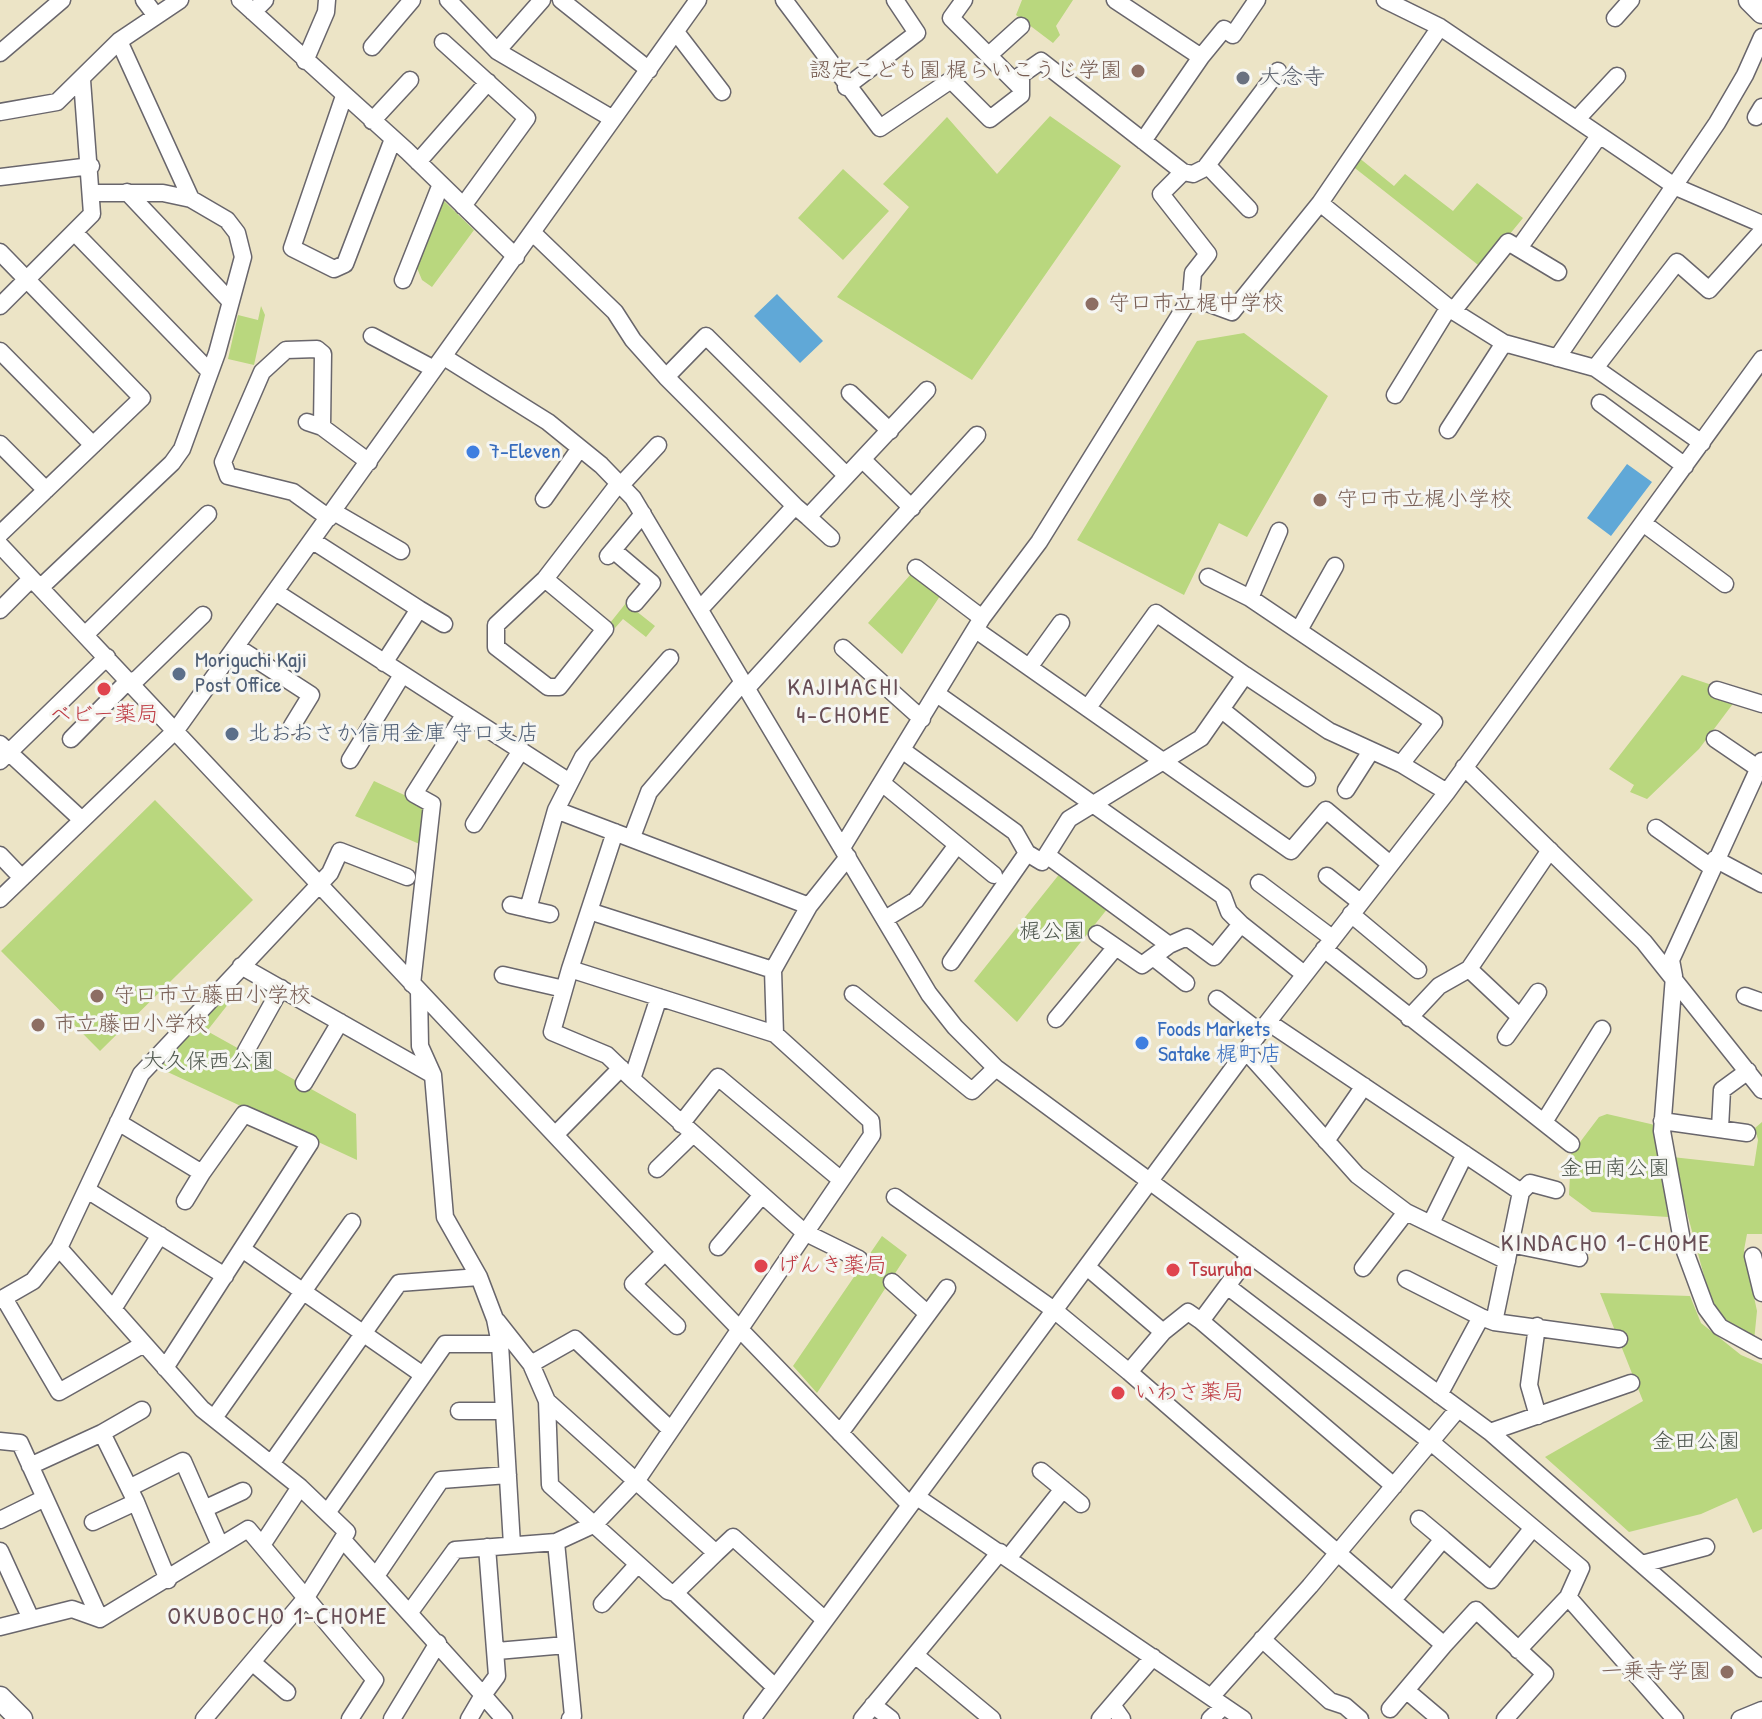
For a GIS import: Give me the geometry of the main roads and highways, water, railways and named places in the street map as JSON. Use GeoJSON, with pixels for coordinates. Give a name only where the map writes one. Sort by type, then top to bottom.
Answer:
{"type":"FeatureCollection","features":[{"type":"Feature","properties":{"kind":"main road"},"geometry":{"type":"LineString","coordinates":[[1750,0],[1762,12]]}},
{"type":"Feature","properties":{"kind":"main road"},"geometry":{"type":"LineString","coordinates":[[0,1698],[21,1719]]}},
{"type":"Feature","properties":{"kind":"water"},"geometry":{"type":"Polygon","coordinates":[[[777,294],[823,341],[800,363],[754,316],[777,294]]]}},
{"type":"Feature","properties":{"kind":"water"},"geometry":{"type":"Polygon","coordinates":[[[1627,464],[1652,482],[1611,536],[1587,518],[1627,464]]]}},
{"type":"Feature","properties":{"kind":"place","name":"認定こども園 梶らいこうじ学園"},"geometry":{"type":"Point","coordinates":[1138,71]}},
{"type":"Feature","properties":{"kind":"place","name":"大念寺"},"geometry":{"type":"Point","coordinates":[1243,78]}},
{"type":"Feature","properties":{"kind":"place","name":"守口市立梶中学校"},"geometry":{"type":"Point","coordinates":[1092,304]}},
{"type":"Feature","properties":{"kind":"place","name":"7-Eleven"},"geometry":{"type":"Point","coordinates":[473,452]}},
{"type":"Feature","properties":{"kind":"place","name":"守口市立梶小学校"},"geometry":{"type":"Point","coordinates":[1320,500]}},
{"type":"Feature","properties":{"kind":"place","name":"Moriguchi Kaji Post Office"},"geometry":{"type":"Point","coordinates":[179,674]}},
{"type":"Feature","properties":{"kind":"place","name":"ベビー薬局"},"geometry":{"type":"Point","coordinates":[104,689]}},
{"type":"Feature","properties":{"kind":"place","name":"北おおさか信用金庫 守口支店"},"geometry":{"type":"Point","coordinates":[232,734]}},
{"type":"Feature","properties":{"kind":"place","name":"守口市立藤田小学校"},"geometry":{"type":"Point","coordinates":[97,996]}},
{"type":"Feature","properties":{"kind":"place","name":"市立藤田小学校"},"geometry":{"type":"Point","coordinates":[38,1025]}},
{"type":"Feature","properties":{"kind":"place","name":"Foods Markets Satake 梶町店"},"geometry":{"type":"Point","coordinates":[1142,1043]}},
{"type":"Feature","properties":{"kind":"place","name":"げんき薬局"},"geometry":{"type":"Point","coordinates":[761,1266]}},
{"type":"Feature","properties":{"kind":"place","name":"Tsuruha"},"geometry":{"type":"Point","coordinates":[1173,1270]}},
{"type":"Feature","properties":{"kind":"place","name":"いわさ薬局"},"geometry":{"type":"Point","coordinates":[1118,1393]}},
{"type":"Feature","properties":{"kind":"place","name":"一乗寺学園"},"geometry":{"type":"Point","coordinates":[1727,1672]}},
{"type":"Feature","properties":{"kind":"district","name":"KAJIMACHI 4-CHOME"},"geometry":{"type":"Point","coordinates":[844,703]}},
{"type":"Feature","properties":{"kind":"district","name":"KINDACHO 1-CHOME"},"geometry":{"type":"Point","coordinates":[1606,1245]}},
{"type":"Feature","properties":{"kind":"district","name":"OKUBOCHO 1-CHOME"},"geometry":{"type":"Point","coordinates":[278,1618]}},
{"type":"Feature","properties":{"kind":"park label","name":"梶公園"},"geometry":{"type":"Point","coordinates":[1052,932]}},
{"type":"Feature","properties":{"kind":"park label","name":"大久保西公園"},"geometry":{"type":"Point","coordinates":[208,1062]}},
{"type":"Feature","properties":{"kind":"park label","name":"金田南公園"},"geometry":{"type":"Point","coordinates":[1615,1169]}},
{"type":"Feature","properties":{"kind":"park label","name":"金田公園"},"geometry":{"type":"Point","coordinates":[1696,1442]}}]}
